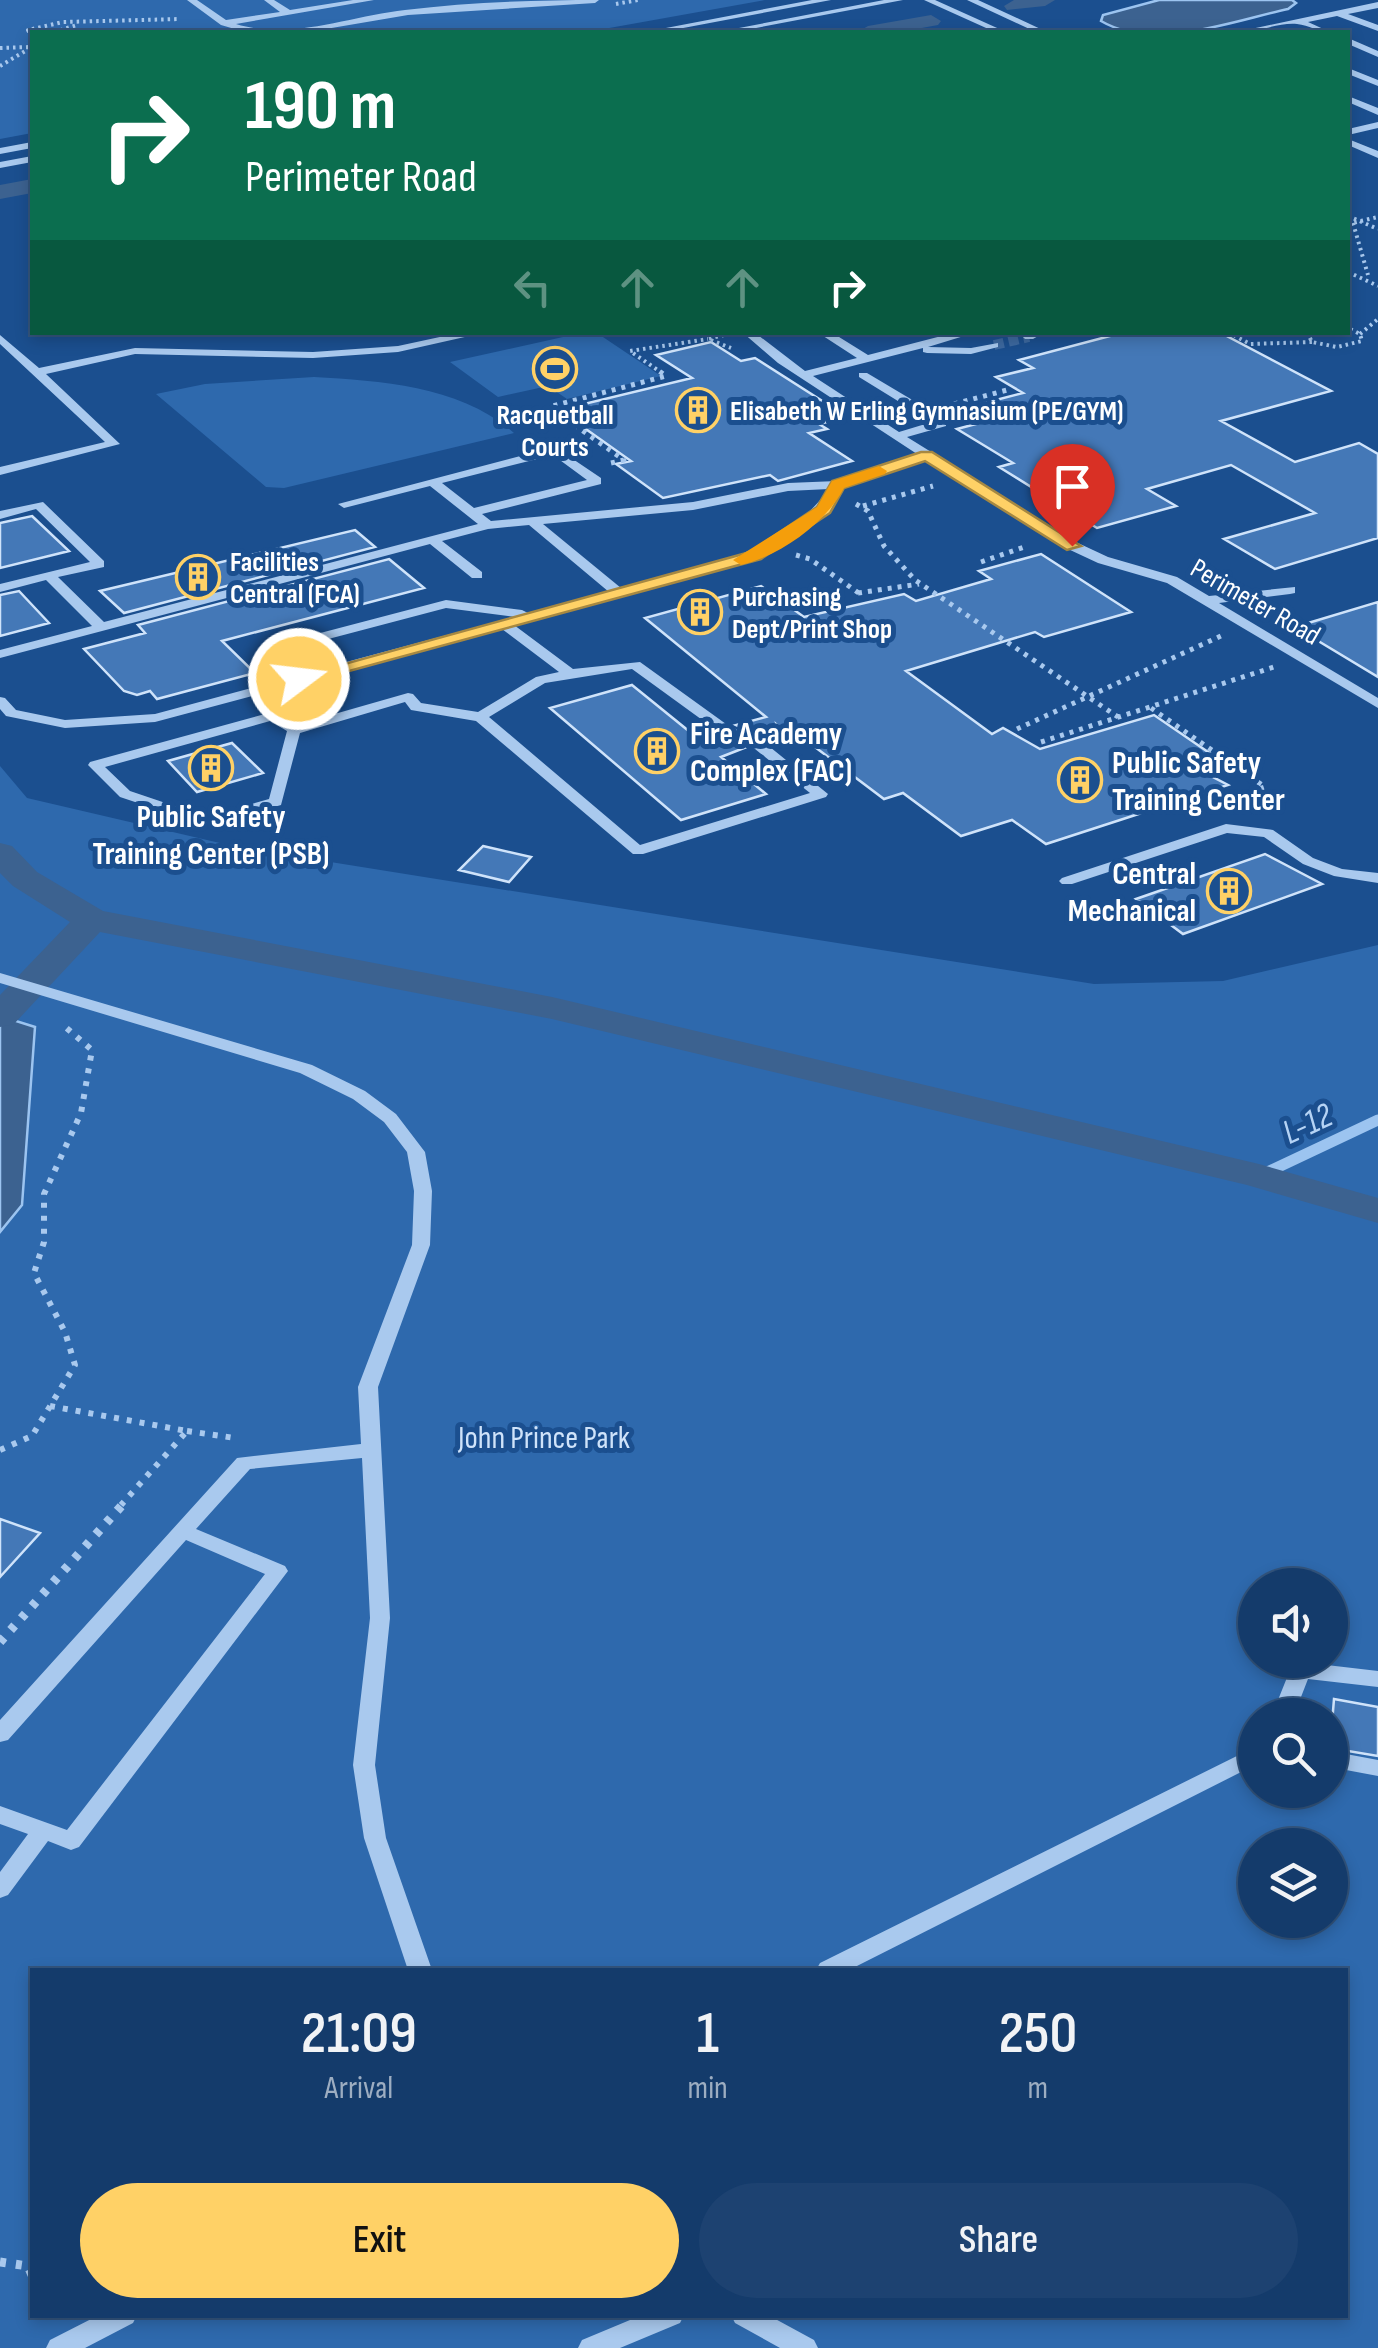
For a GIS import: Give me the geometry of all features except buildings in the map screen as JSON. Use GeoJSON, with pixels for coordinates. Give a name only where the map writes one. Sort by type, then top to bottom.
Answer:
{"type":"FeatureCollection","features":[{"type":"Feature","properties":{"kind":"street"},"geometry":{"type":"LineString","coordinates":[[191,0],[240,30]]}},
{"type":"Feature","properties":{"kind":"street"},"geometry":{"type":"LineString","coordinates":[[268,0],[288,13]]}},
{"type":"Feature","properties":{"kind":"street"},"geometry":{"type":"LineString","coordinates":[[224,23],[370,0]]}},
{"type":"Feature","properties":{"kind":"street"},"geometry":{"type":"LineString","coordinates":[[361,27],[403,12],[595,0]]}},
{"type":"Feature","properties":{"kind":"street"},"geometry":{"type":"LineString","coordinates":[[661,30],[828,0]]}},
{"type":"Feature","properties":{"kind":"street"},"geometry":{"type":"LineString","coordinates":[[734,30],[899,0]]}},
{"type":"Feature","properties":{"kind":"street"},"geometry":{"type":"LineString","coordinates":[[928,0],[996,30]]}},
{"type":"Feature","properties":{"kind":"street"},"geometry":{"type":"LineString","coordinates":[[971,0],[1038,30]]}},
{"type":"Feature","properties":{"kind":"street"},"geometry":{"type":"LineString","coordinates":[[341,2],[361,27]]}},
{"type":"Feature","properties":{"kind":"street"},"geometry":{"type":"LineString","coordinates":[[1258,30],[1378,4]]}},
{"type":"Feature","properties":{"kind":"street"},"geometry":{"type":"LineString","coordinates":[[1338,13],[1378,28]]}},
{"type":"Feature","properties":{"kind":"street"},"geometry":{"type":"LineString","coordinates":[[1298,21],[1321,30]]}},
{"type":"Feature","properties":{"kind":"street"},"geometry":{"type":"LineString","coordinates":[[298,30],[386,28]]}},
{"type":"Feature","properties":{"kind":"street"},"geometry":{"type":"LineString","coordinates":[[1350,42],[1378,54]]}},
{"type":"Feature","properties":{"kind":"street"},"geometry":{"type":"LineString","coordinates":[[1350,72],[1378,84]]}},
{"type":"Feature","properties":{"kind":"street"},"geometry":{"type":"LineString","coordinates":[[1350,100],[1375,110]]}},
{"type":"Feature","properties":{"kind":"street"},"geometry":{"type":"LineString","coordinates":[[1350,115],[1375,110]]}},
{"type":"Feature","properties":{"kind":"street"},"geometry":{"type":"LineString","coordinates":[[1350,131],[1378,124]]}},
{"type":"Feature","properties":{"kind":"street"},"geometry":{"type":"LineString","coordinates":[[1350,143],[1378,155]]}},
{"type":"Feature","properties":{"kind":"street"},"geometry":{"type":"LineString","coordinates":[[0,150],[30,145]]}},
{"type":"Feature","properties":{"kind":"street"},"geometry":{"type":"LineString","coordinates":[[0,165],[30,159]]}},
{"type":"Feature","properties":{"kind":"street"},"geometry":{"type":"LineString","coordinates":[[39,372],[136,351],[312,355],[398,349],[467,335]]}},
{"type":"Feature","properties":{"kind":"street","name":"Perimeter Road"},"geometry":{"type":"LineString","coordinates":[[751,335],[927,456],[1072,546],[1103,560],[1172,580],[1378,704]]}},
{"type":"Feature","properties":{"kind":"street"},"geometry":{"type":"LineString","coordinates":[[827,335],[867,359]]}},
{"type":"Feature","properties":{"kind":"street"},"geometry":{"type":"LineString","coordinates":[[911,335],[926,344]]}},
{"type":"Feature","properties":{"kind":"street"},"geometry":{"type":"LineString","coordinates":[[804,374],[960,335]]}},
{"type":"Feature","properties":{"kind":"street"},"geometry":{"type":"LineString","coordinates":[[0,338],[114,444],[0,470]]}},
{"type":"Feature","properties":{"kind":"street"},"geometry":{"type":"LineString","coordinates":[[902,350],[994,346]]}},
{"type":"Feature","properties":{"kind":"street"},"geometry":{"type":"LineString","coordinates":[[863,375],[942,424],[898,436]]}},
{"type":"Feature","properties":{"kind":"street"},"geometry":{"type":"LineString","coordinates":[[344,504],[555,451],[597,481],[472,513]]}},
{"type":"Feature","properties":{"kind":"street"},"geometry":{"type":"LineString","coordinates":[[0,654],[488,526],[693,506],[788,487],[836,488],[927,456]]}},
{"type":"Feature","properties":{"kind":"street"},"geometry":{"type":"LineString","coordinates":[[432,482],[488,526]]}},
{"type":"Feature","properties":{"kind":"street"},"geometry":{"type":"LineString","coordinates":[[0,701],[11,712],[65,724],[155,718],[756,556],[824,510],[836,488]]}},
{"type":"Feature","properties":{"kind":"street"},"geometry":{"type":"LineString","coordinates":[[0,514],[39,505],[98,564],[0,588]]}},
{"type":"Feature","properties":{"kind":"street"},"geometry":{"type":"LineString","coordinates":[[532,521],[619,593]]}},
{"type":"Feature","properties":{"kind":"street"},"geometry":{"type":"LineString","coordinates":[[432,540],[477,575]]}},
{"type":"Feature","properties":{"kind":"street"},"geometry":{"type":"LineString","coordinates":[[50,575],[101,627]]}},
{"type":"Feature","properties":{"kind":"street"},"geometry":{"type":"LineString","coordinates":[[1210,600],[1290,590]]}},
{"type":"Feature","properties":{"kind":"street"},"geometry":{"type":"LineString","coordinates":[[299,679],[291,646],[308,641],[446,604],[533,616]]}},
{"type":"Feature","properties":{"kind":"street"},"geometry":{"type":"LineString","coordinates":[[504,624],[570,674]]}},
{"type":"Feature","properties":{"kind":"street"},"geometry":{"type":"LineString","coordinates":[[294,730],[276,802],[206,822],[125,794],[95,765],[272,716],[294,730],[408,697],[416,707],[480,718],[638,852],[821,794],[760,746],[721,728],[635,665],[541,680],[480,718]]}},
{"type":"Feature","properties":{"kind":"street"},"geometry":{"type":"LineString","coordinates":[[1068,880],[1226,828],[1268,834],[1308,861],[1339,873],[1378,878]]}},
{"type":"Feature","properties":{"kind":"street"},"geometry":{"type":"LineString","coordinates":[[0,978],[306,1069],[360,1095],[390,1118],[416,1152],[422,1192],[420,1245],[368,1387],[380,1618],[364,1765],[375,1838],[419,1968]]}},
{"type":"Feature","properties":{"kind":"street"},"geometry":{"type":"LineString","coordinates":[[0,1734],[244,1463],[371,1450]]}},
{"type":"Feature","properties":{"kind":"street"},"geometry":{"type":"LineString","coordinates":[[0,1815],[71,1841],[278,1571],[183,1531]]}},
{"type":"Feature","properties":{"kind":"street"},"geometry":{"type":"LineString","coordinates":[[1290,1698],[1301,1670],[1378,1679]]}},
{"type":"Feature","properties":{"kind":"street"},"geometry":{"type":"LineString","coordinates":[[1348,1762],[1378,1768]]}},
{"type":"Feature","properties":{"kind":"street"},"geometry":{"type":"LineString","coordinates":[[832,1968],[1238,1764]]}},
{"type":"Feature","properties":{"kind":"street"},"geometry":{"type":"LineString","coordinates":[[0,1890],[43,1830]]}},
{"type":"Feature","properties":{"kind":"street"},"geometry":{"type":"LineString","coordinates":[[59,2348],[118,2318]]}},
{"type":"Feature","properties":{"kind":"street"},"geometry":{"type":"LineString","coordinates":[[592,2348],[663,2318]]}},
{"type":"Feature","properties":{"kind":"street"},"geometry":{"type":"LineString","coordinates":[[750,2318],[805,2348]]}},
{"type":"Feature","properties":{"kind":"path"},"geometry":{"type":"LineString","coordinates":[[30,34],[28,30],[40,25],[186,18]]}},
{"type":"Feature","properties":{"kind":"path"},"geometry":{"type":"LineString","coordinates":[[60,30],[78,24]]}},
{"type":"Feature","properties":{"kind":"path"},"geometry":{"type":"LineString","coordinates":[[0,48],[30,47]]}},
{"type":"Feature","properties":{"kind":"path"},"geometry":{"type":"LineString","coordinates":[[0,66],[30,48]]}},
{"type":"Feature","properties":{"kind":"path"},"geometry":{"type":"LineString","coordinates":[[1357,222],[1378,219]]}},
{"type":"Feature","properties":{"kind":"path"},"geometry":{"type":"LineString","coordinates":[[1357,222],[1378,230]]}},
{"type":"Feature","properties":{"kind":"path"},"geometry":{"type":"LineString","coordinates":[[1357,222],[1368,275]]}},
{"type":"Feature","properties":{"kind":"path"},"geometry":{"type":"LineString","coordinates":[[1350,271],[1378,278]]}},
{"type":"Feature","properties":{"kind":"path"},"geometry":{"type":"LineString","coordinates":[[1350,272],[1378,286]]}},
{"type":"Feature","properties":{"kind":"path"},"geometry":{"type":"LineString","coordinates":[[1360,334],[1378,319]]}},
{"type":"Feature","properties":{"kind":"path"},"geometry":{"type":"LineString","coordinates":[[1234,335],[1250,344],[1312,342],[1344,347],[1362,341],[1360,334],[1350,329]]}},
{"type":"Feature","properties":{"kind":"path"},"geometry":{"type":"LineString","coordinates":[[1309,335],[1312,342]]}},
{"type":"Feature","properties":{"kind":"path"},"geometry":{"type":"LineString","coordinates":[[582,470],[624,460],[549,407],[666,376],[630,351],[708,340]]}},
{"type":"Feature","properties":{"kind":"path"},"geometry":{"type":"LineString","coordinates":[[944,406],[1011,390]]}},
{"type":"Feature","properties":{"kind":"path"},"geometry":{"type":"LineString","coordinates":[[836,488],[868,510],[884,546],[920,584],[1118,718]]}},
{"type":"Feature","properties":{"kind":"path"},"geometry":{"type":"LineString","coordinates":[[981,562],[1038,543]]}},
{"type":"Feature","properties":{"kind":"path"},"geometry":{"type":"LineString","coordinates":[[766,549],[810,558],[860,594],[920,584]]}},
{"type":"Feature","properties":{"kind":"path"},"geometry":{"type":"LineString","coordinates":[[1017,729],[1233,630]]}},
{"type":"Feature","properties":{"kind":"path"},"geometry":{"type":"LineString","coordinates":[[1041,742],[1285,663]]}},
{"type":"Feature","properties":{"kind":"path"},"geometry":{"type":"LineString","coordinates":[[1150,707],[1266,787],[1214,804]]}},
{"type":"Feature","properties":{"kind":"path"},"geometry":{"type":"LineString","coordinates":[[0,1450],[32,1436],[75,1365],[65,1332],[34,1273],[44,1242],[44,1194],[80,1113],[92,1050],[63,1024]]}},
{"type":"Feature","properties":{"kind":"path"},"geometry":{"type":"LineString","coordinates":[[0,1642],[187,1431],[50,1406]]}},
{"type":"Feature","properties":{"kind":"path"},"geometry":{"type":"LineString","coordinates":[[0,2262],[28,2266],[30,2270]]}},
{"type":"Feature","properties":{"kind":"green space"},"geometry":{"type":"Polygon","coordinates":[[[0,0],[765,0],[598,30],[30,30],[30,133],[0,139],[0,0]]]}},
{"type":"Feature","properties":{"kind":"green space","name":"Racquetball Courts"},"geometry":{"type":"Polygon","coordinates":[[[572,335],[600,335],[661,376],[567,399],[548,386],[498,397],[450,362],[572,335]]]}},
{"type":"Feature","properties":{"kind":"green space"},"geometry":{"type":"Polygon","coordinates":[[[314,377],[393,384],[445,396],[493,417],[514,433],[284,488],[266,487],[156,394],[205,384],[314,377]]]}},
{"type":"Feature","properties":{"kind":"green space","name":"John Prince Park"},"geometry":{"type":"Polygon","coordinates":[[[0,766],[27,798],[237,847],[1094,984],[1223,981],[1378,945],[1378,2348],[0,2348],[0,766]]]}},
{"type":"Feature","properties":{"kind":"shaded area"},"geometry":{"type":"Polygon","coordinates":[[[1159,0],[1296,3],[1288,9],[1198,30],[1122,30],[1101,21],[1103,15],[1159,0]]]}},
{"type":"Feature","properties":{"kind":"shaded area"},"geometry":{"type":"Polygon","coordinates":[[[0,1016],[35,1027],[22,1205],[0,1232],[0,1016]]]}},
{"type":"Feature","properties":{"kind":"waterway"},"geometry":{"type":"LineString","coordinates":[[1014,6],[1045,0]]}},
{"type":"Feature","properties":{"kind":"waterway"},"geometry":{"type":"LineString","coordinates":[[879,30],[931,21]]}},
{"type":"Feature","properties":{"kind":"waterway"},"geometry":{"type":"LineString","coordinates":[[0,192],[30,186]]}},
{"type":"Feature","properties":{"kind":"waterway"},"geometry":{"type":"LineString","coordinates":[[0,853],[25,879],[92,920]]}},
{"type":"Feature","properties":{"kind":"waterway"},"geometry":{"type":"LineString","coordinates":[[1,1016],[92,920]]}},
{"type":"Feature","properties":{"kind":"waterway"},"geometry":{"type":"LineString","coordinates":[[92,920],[552,1008],[1259,1176],[1378,1211]]}},
{"type":"Feature","properties":{"kind":"waterway","name":"L-12"},"geometry":{"type":"LineString","coordinates":[[1259,1176],[1378,1120]]}},
{"type":"Feature","properties":{"kind":"tunnel"},"geometry":{"type":"LineString","coordinates":[[994,345],[1029,337]]}},
{"type":"Feature","properties":{"kind":"slow traffic"},"geometry":{"type":"LineString","coordinates":[[741,560],[756,556],[824,510],[838,484],[879,471]]}},
{"type":"Feature","properties":{"kind":"place","name":"Racquetball Courts"},"geometry":{"type":"Point","coordinates":[555,369]}},
{"type":"Feature","properties":{"kind":"place","name":"Elisabeth W Erling Gymnasium (PE/GYM)"},"geometry":{"type":"Point","coordinates":[698,410]}},
{"type":"Feature","properties":{"kind":"place","name":"Facilities Central (FCA)"},"geometry":{"type":"Point","coordinates":[198,577]}},
{"type":"Feature","properties":{"kind":"place","name":"Purchasing Dept/Print Shop"},"geometry":{"type":"Point","coordinates":[700,612]}},
{"type":"Feature","properties":{"kind":"place","name":"Fire Academy Complex (FAC)"},"geometry":{"type":"Point","coordinates":[657,751]}},
{"type":"Feature","properties":{"kind":"place","name":"Public Safety Training Center (PSB)"},"geometry":{"type":"Point","coordinates":[211,768]}},
{"type":"Feature","properties":{"kind":"place","name":"Public Safety Training Center"},"geometry":{"type":"Point","coordinates":[1080,780]}},
{"type":"Feature","properties":{"kind":"place","name":"Central Mechanical"},"geometry":{"type":"Point","coordinates":[1229,891]}},
{"type":"Feature","properties":{"kind":"route"},"geometry":{"type":"LineString","coordinates":[[299,679],[756,556],[824,510],[838,484],[927,456],[1072,546]]}}]}
